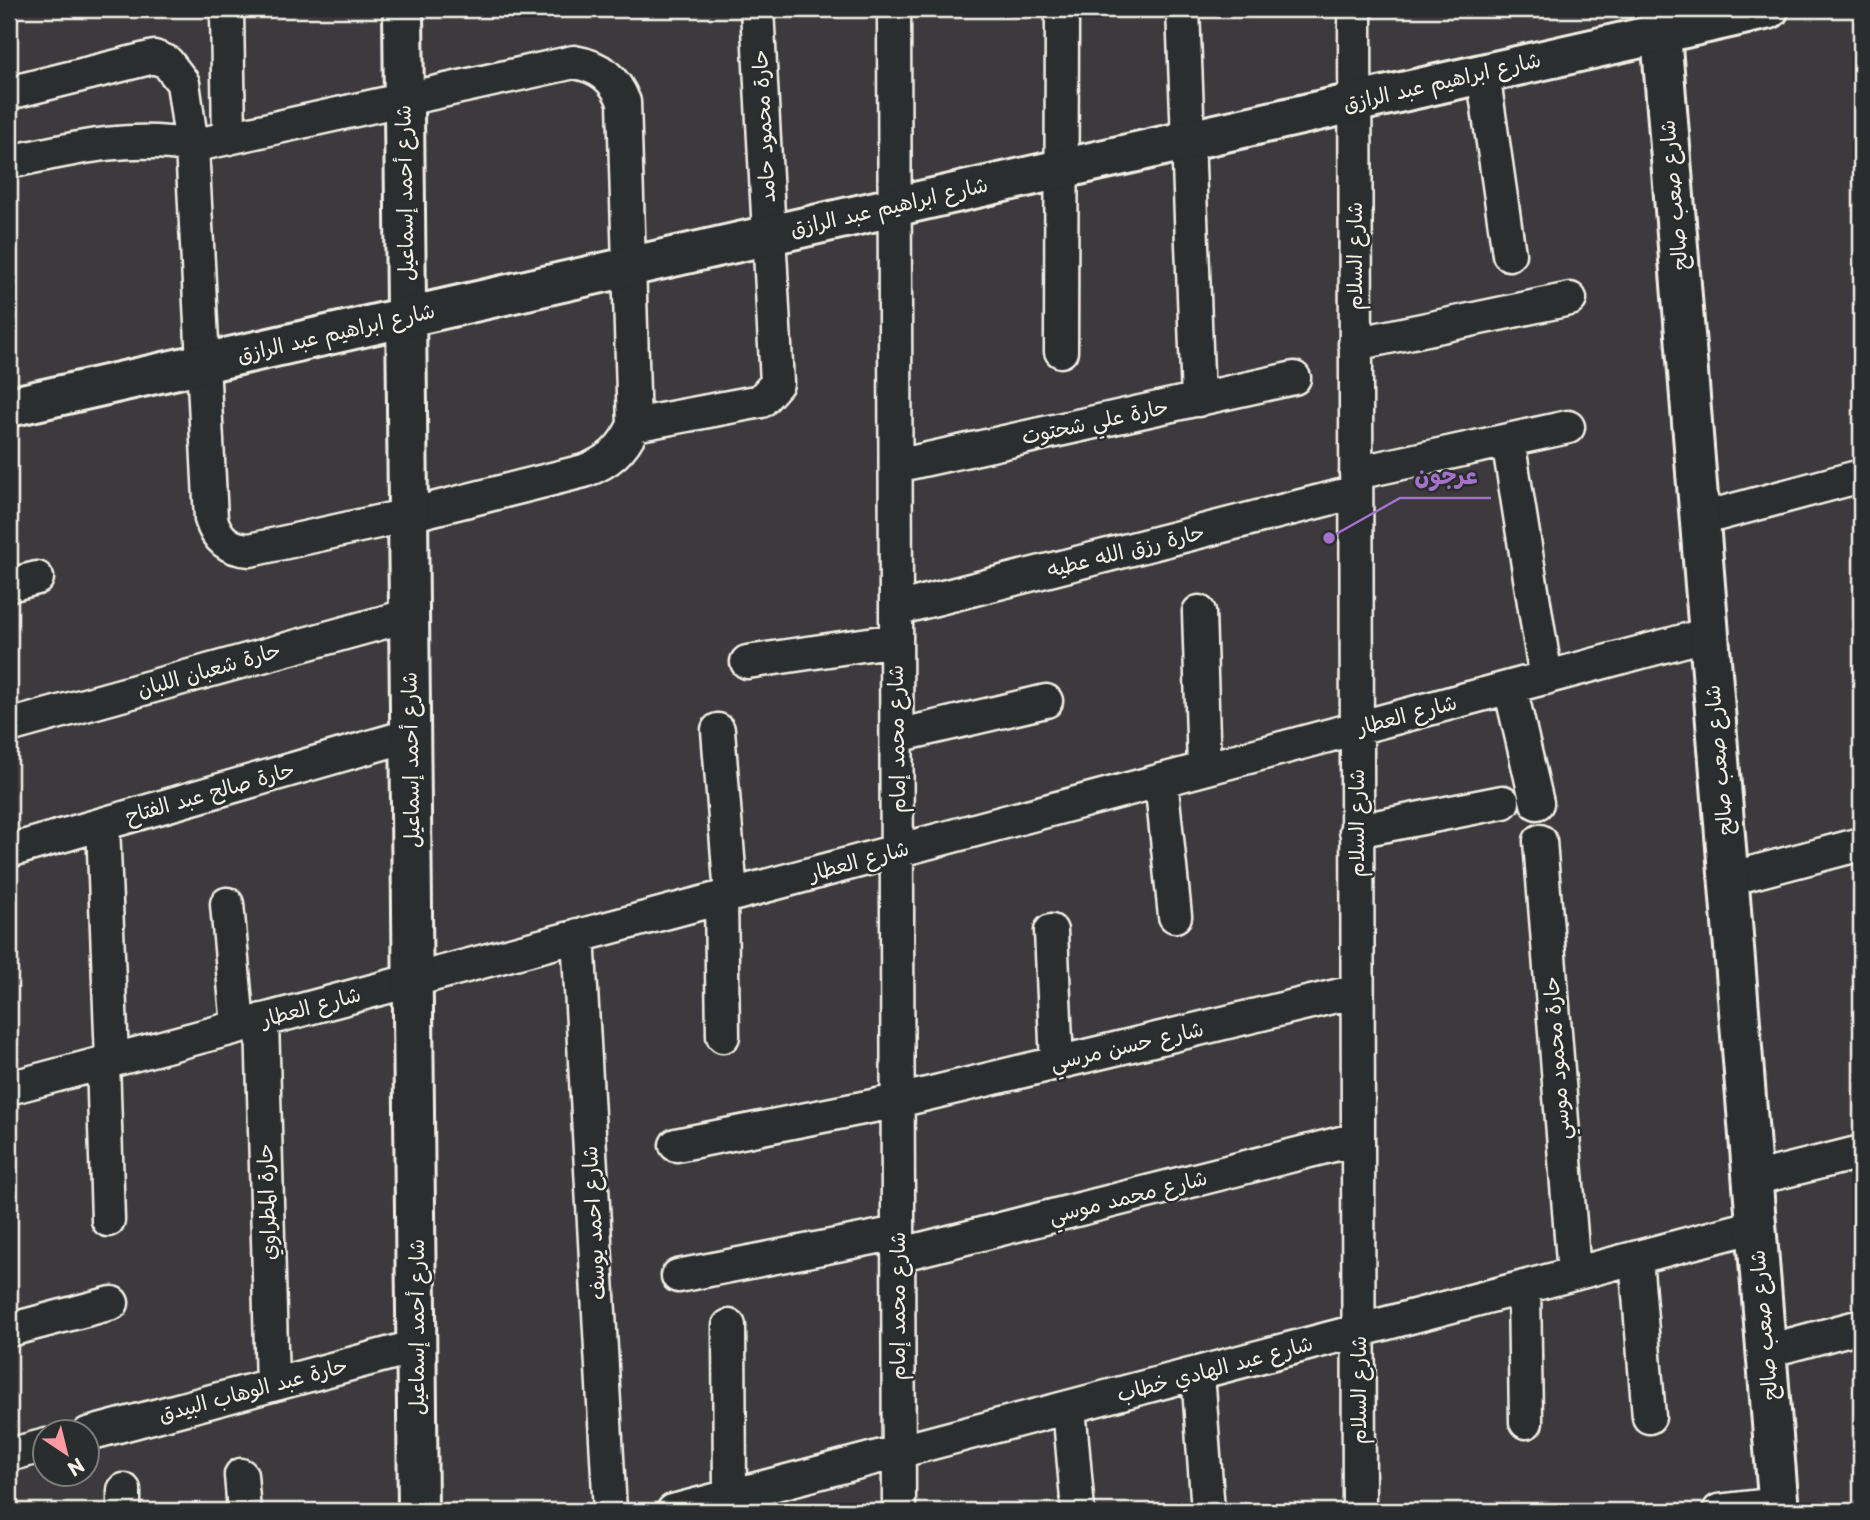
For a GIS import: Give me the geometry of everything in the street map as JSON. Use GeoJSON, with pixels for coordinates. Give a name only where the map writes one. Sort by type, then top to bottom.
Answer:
{"type":"FeatureCollection","features":[{"type":"Feature","properties":{"kind":"street","name":"حارة محمود حامد"},"geometry":{"type":"LineString","coordinates":[[634,425],[761,401],[774,391],[777,383],[757,9]]}},
{"type":"Feature","properties":{"kind":"street","name":"شارع محمد إمام"},"geometry":{"type":"LineString","coordinates":[[894,9],[899,1511]]}},
{"type":"Feature","properties":{"kind":"street"},"geometry":{"type":"LineString","coordinates":[[1183,9],[1198,400]]}},
{"type":"Feature","properties":{"kind":"street","name":"شارع السلام"},"geometry":{"type":"LineString","coordinates":[[1355,9],[1359,1511]]}},
{"type":"Feature","properties":{"kind":"street","name":"شارع ابراهيم عبد الرازق"},"geometry":{"type":"LineString","coordinates":[[9,407],[1483,73],[1660,21],[1769,9]]}},
{"type":"Feature","properties":{"kind":"street"},"geometry":{"type":"LineString","coordinates":[[227,10],[229,138]]}},
{"type":"Feature","properties":{"kind":"street","name":"شارع أحمد إسماعيل"},"geometry":{"type":"LineString","coordinates":[[407,10],[404,100],[418,1511]]}},
{"type":"Feature","properties":{"kind":"street"},"geometry":{"type":"LineString","coordinates":[[1060,351],[1062,11]]}},
{"type":"Feature","properties":{"kind":"street","name":"شارع صعب صالح"},"geometry":{"type":"LineString","coordinates":[[1660,21],[1779,1508]]}},
{"type":"Feature","properties":{"kind":"street"},"geometry":{"type":"LineString","coordinates":[[9,93],[154,57],[167,62],[183,83],[192,146],[211,519],[220,539],[229,546],[250,550],[409,515],[597,466],[620,449],[634,425],[624,102],[619,89],[600,70],[574,62],[192,146],[131,140],[100,143],[9,162]]}},
{"type":"Feature","properties":{"kind":"street"},"geometry":{"type":"LineString","coordinates":[[1483,73],[1509,254]]}},
{"type":"Feature","properties":{"kind":"street"},"geometry":{"type":"LineString","coordinates":[[1355,344],[1570,299]]}},
{"type":"Feature","properties":{"kind":"street","name":"حارة علي شحتوت"},"geometry":{"type":"LineString","coordinates":[[896,466],[1294,378]]}},
{"type":"Feature","properties":{"kind":"street","name":"حارة رزق الله عطيه"},"geometry":{"type":"LineString","coordinates":[[747,662],[896,624],[1356,483],[1508,440],[1568,427]]}},
{"type":"Feature","properties":{"kind":"street"},"geometry":{"type":"LineString","coordinates":[[1508,440],[1546,678]]}},
{"type":"Feature","properties":{"kind":"street"},"geometry":{"type":"LineString","coordinates":[[1700,519],[1860,484]]}},
{"type":"Feature","properties":{"kind":"street"},"geometry":{"type":"LineString","coordinates":[[1199,612],[1204,768]]}},
{"type":"Feature","properties":{"kind":"street","name":"حارة شعبان اللبان"},"geometry":{"type":"LineString","coordinates":[[9,726],[410,615]]}},
{"type":"Feature","properties":{"kind":"street","name":"شارع العطار"},"geometry":{"type":"LineString","coordinates":[[9,1088],[1709,634]]}},
{"type":"Feature","properties":{"kind":"street"},"geometry":{"type":"LineString","coordinates":[[1510,687],[1537,803]]}},
{"type":"Feature","properties":{"kind":"street"},"geometry":{"type":"LineString","coordinates":[[897,736],[1046,701]]}},
{"type":"Feature","properties":{"kind":"street"},"geometry":{"type":"LineString","coordinates":[[719,730],[725,896],[723,1036]]}},
{"type":"Feature","properties":{"kind":"street","name":"حارة صالح عبد الفتاح"},"geometry":{"type":"LineString","coordinates":[[9,851],[411,736]]}},
{"type":"Feature","properties":{"kind":"street"},"geometry":{"type":"LineString","coordinates":[[1161,780],[1175,916]]}},
{"type":"Feature","properties":{"kind":"street"},"geometry":{"type":"LineString","coordinates":[[1356,831],[1503,802]]}},
{"type":"Feature","properties":{"kind":"street"},"geometry":{"type":"LineString","coordinates":[[103,824],[108,1220]]}},
{"type":"Feature","properties":{"kind":"street","name":"حارة محمود موسي"},"geometry":{"type":"LineString","coordinates":[[1540,841],[1574,1274]]}},
{"type":"Feature","properties":{"kind":"street"},"geometry":{"type":"LineString","coordinates":[[1729,879],[1861,844]]}},
{"type":"Feature","properties":{"kind":"street","name":"حارة المطراوي"},"geometry":{"type":"LineString","coordinates":[[227,904],[250,1023],[272,1385]]}},
{"type":"Feature","properties":{"kind":"street"},"geometry":{"type":"LineString","coordinates":[[1051,931],[1057,1063]]}},
{"type":"Feature","properties":{"kind":"street","name":"شارع احمد يوسف"},"geometry":{"type":"LineString","coordinates":[[578,935],[610,1511]]}},
{"type":"Feature","properties":{"kind":"street","name":"شارع حسن مرسي"},"geometry":{"type":"LineString","coordinates":[[676,1145],[898,1101],[1357,991]]}},
{"type":"Feature","properties":{"kind":"street","name":"شارع محمد موسي"},"geometry":{"type":"LineString","coordinates":[[678,1276],[898,1244],[1357,1139]]}},
{"type":"Feature","properties":{"kind":"street"},"geometry":{"type":"LineString","coordinates":[[1753,1179],[1861,1152]]}},
{"type":"Feature","properties":{"kind":"street","name":"شارع عبد الهادي خطاب"},"geometry":{"type":"LineString","coordinates":[[673,1511],[726,1502],[899,1452],[1756,1226]]}},
{"type":"Feature","properties":{"kind":"street"},"geometry":{"type":"LineString","coordinates":[[1636,1258],[1649,1417]]}},
{"type":"Feature","properties":{"kind":"street"},"geometry":{"type":"LineString","coordinates":[[1524,1287],[1527,1422]]}},
{"type":"Feature","properties":{"kind":"street"},"geometry":{"type":"LineString","coordinates":[[9,1330],[112,1303]]}},
{"type":"Feature","properties":{"kind":"street"},"geometry":{"type":"LineString","coordinates":[[726,1502],[729,1326]]}},
{"type":"Feature","properties":{"kind":"street"},"geometry":{"type":"LineString","coordinates":[[1767,1351],[1861,1326]]}},
{"type":"Feature","properties":{"kind":"street","name":"حارة عبد الوهاب البيدق"},"geometry":{"type":"LineString","coordinates":[[102,1430],[418,1346]]}},
{"type":"Feature","properties":{"kind":"street"},"geometry":{"type":"LineString","coordinates":[[1198,1373],[1209,1511]]}},
{"type":"Feature","properties":{"kind":"street"},"geometry":{"type":"LineString","coordinates":[[1069,1407],[1078,1511]]}},
{"type":"Feature","properties":{"kind":"street"},"geometry":{"type":"LineString","coordinates":[[9,1455],[32,1449]]}},
{"type":"Feature","properties":{"kind":"street"},"geometry":{"type":"LineString","coordinates":[[241,1475],[244,1511]]}},
{"type":"Feature","properties":{"kind":"street"},"geometry":{"type":"LineString","coordinates":[[1719,1511],[1779,1508]]}},
{"type":"Feature","properties":{"kind":"place","name":"عرجون"},"geometry":{"type":"Point","coordinates":[1329,538]}}]}
